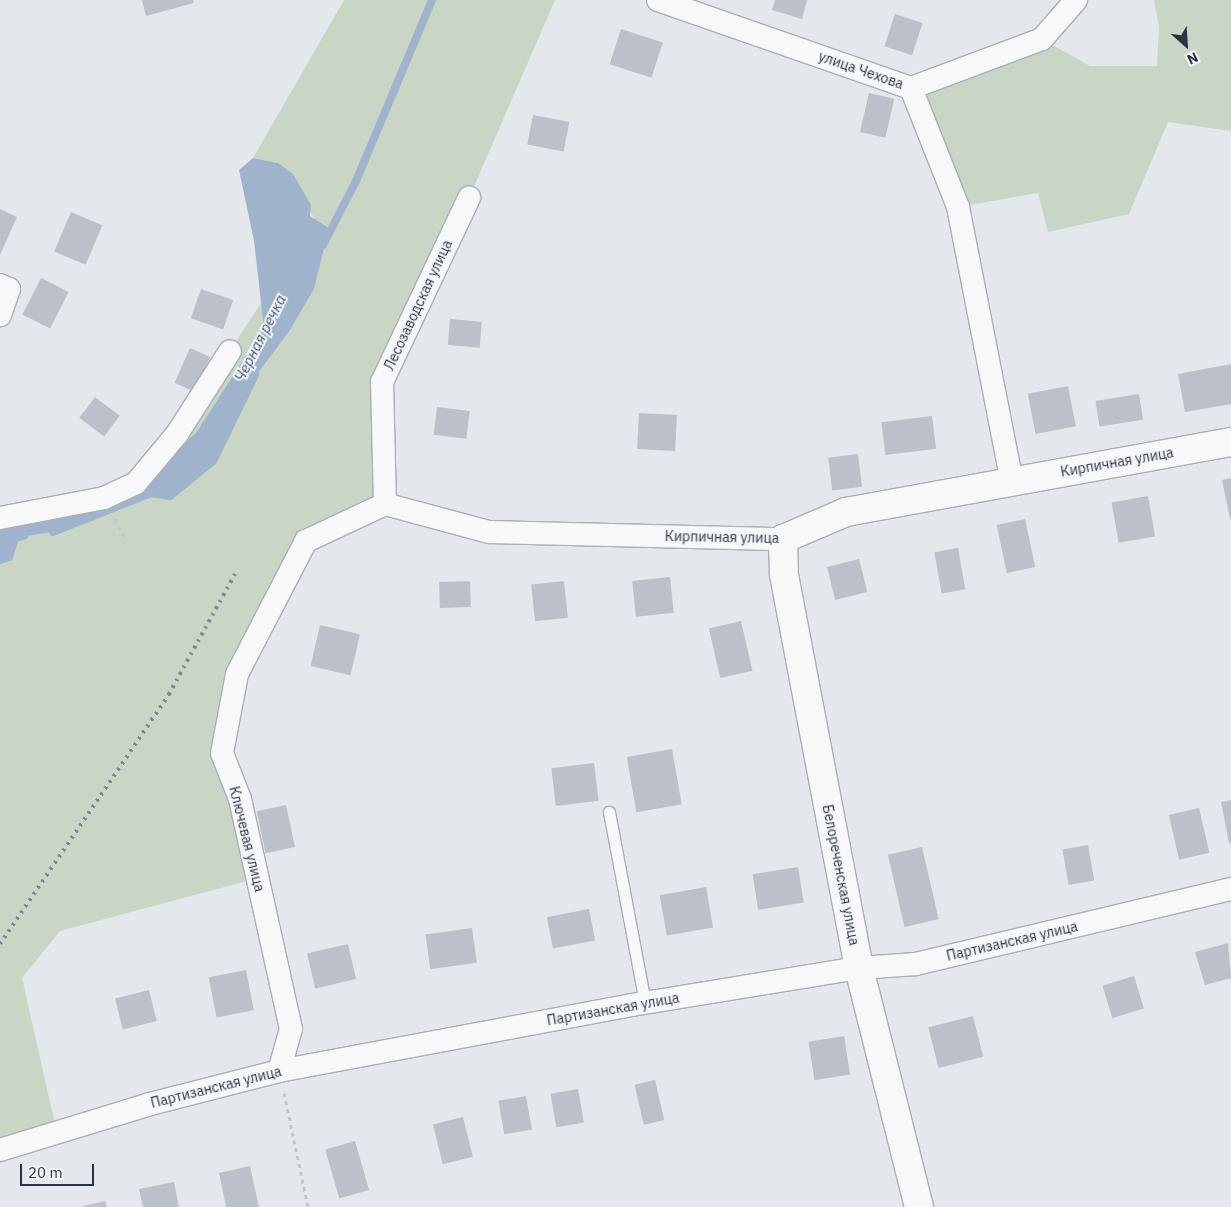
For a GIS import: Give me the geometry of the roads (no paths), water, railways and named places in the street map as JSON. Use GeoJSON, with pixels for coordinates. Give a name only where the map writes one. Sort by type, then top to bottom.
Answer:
{"type":"FeatureCollection","features":[{"type":"Feature","properties":{"kind":"street","name":"улица Чехова"},"geometry":{"type":"LineString","coordinates":[[658,0],[911,88],[1042,39],[1076,0]]}},
{"type":"Feature","properties":{"kind":"street"},"geometry":{"type":"LineString","coordinates":[[911,88],[958,207],[1012,481]]}},
{"type":"Feature","properties":{"kind":"street","name":"Лесозаводская улица"},"geometry":{"type":"LineString","coordinates":[[385,504],[382,382],[469,198]]}},
{"type":"Feature","properties":{"kind":"street"},"geometry":{"type":"LineString","coordinates":[[0,286],[9,289],[0,315]]}},
{"type":"Feature","properties":{"kind":"street"},"geometry":{"type":"LineString","coordinates":[[0,518],[104,498],[136,483],[177,434],[230,352]]}},
{"type":"Feature","properties":{"kind":"street","name":"Кирпичная улица"},"geometry":{"type":"LineString","coordinates":[[385,504],[490,532],[783,539],[846,512],[1231,442]]}},
{"type":"Feature","properties":{"kind":"street","name":"Ключевая улица"},"geometry":{"type":"LineString","coordinates":[[280,1071],[291,1030],[240,799],[222,753],[237,674],[306,541],[385,504]]}},
{"type":"Feature","properties":{"kind":"street","name":"Белореченская улица"},"geometry":{"type":"LineString","coordinates":[[783,539],[784,573],[859,968],[919,1207]]}},
{"type":"Feature","properties":{"kind":"street","name":"Партизанская улица"},"geometry":{"type":"LineString","coordinates":[[0,1150],[150,1104],[280,1071],[645,1003],[859,968],[916,964],[1231,889]]}},
{"type":"Feature","properties":{"kind":"lane"},"geometry":{"type":"LineString","coordinates":[[609,812],[645,1003]]}},
{"type":"Feature","properties":{"kind":"water"},"geometry":{"type":"Polygon","coordinates":[[[253,158],[278,163],[293,174],[311,205],[310,216],[329,228],[314,289],[290,330],[252,381],[213,461],[170,496],[151,493],[63,530],[15,538],[9,557],[0,560],[0,521],[129,491],[196,433],[264,328],[254,241],[239,170],[253,158]]]}},
{"type":"Feature","properties":{"kind":"waterway","name":"Черная речка"},"geometry":{"type":"LineString","coordinates":[[323,245],[356,181],[432,0]]}},
{"type":"Feature","properties":{"kind":"waterway","name":"Черная речка"},"geometry":{"type":"LineString","coordinates":[[53,532],[151,493],[170,496],[213,461],[255,375]]}},
{"type":"Feature","properties":{"kind":"waterway","name":"Черная речка"},"geometry":{"type":"LineString","coordinates":[[0,560],[9,557],[15,538],[24,536]]}},
{"type":"Feature","properties":{"kind":"railway"},"geometry":{"type":"LineString","coordinates":[[0,944],[169,694],[236,572]]}}]}
